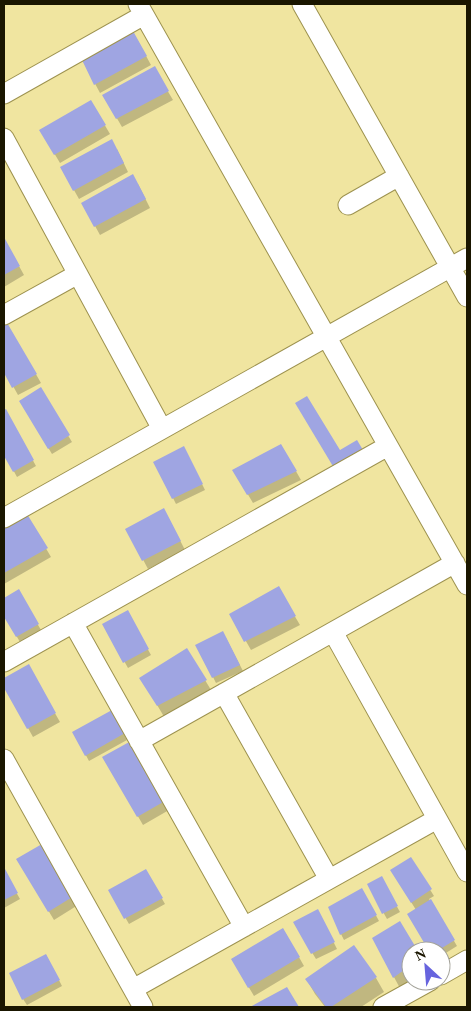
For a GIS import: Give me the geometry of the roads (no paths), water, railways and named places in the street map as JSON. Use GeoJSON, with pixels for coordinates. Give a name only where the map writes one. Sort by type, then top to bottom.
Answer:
{"type":"FeatureCollection","features":[{"type":"Feature","properties":{"kind":"street"},"geometry":{"type":"LineString","coordinates":[[302,4],[467,297]]}},
{"type":"Feature","properties":{"kind":"street"},"geometry":{"type":"LineString","coordinates":[[4,94],[141,10],[467,585]]}},
{"type":"Feature","properties":{"kind":"street"},"geometry":{"type":"LineString","coordinates":[[4,138],[162,429]]}},
{"type":"Feature","properties":{"kind":"street"},"geometry":{"type":"LineString","coordinates":[[348,205],[399,176]]}},
{"type":"Feature","properties":{"kind":"street"},"geometry":{"type":"LineString","coordinates":[[4,518],[467,258]]}},
{"type":"Feature","properties":{"kind":"street"},"geometry":{"type":"LineString","coordinates":[[4,315],[78,274]]}},
{"type":"Feature","properties":{"kind":"street"},"geometry":{"type":"LineString","coordinates":[[4,662],[388,446]]}},
{"type":"Feature","properties":{"kind":"street"},"geometry":{"type":"LineString","coordinates":[[139,740],[455,563]]}},
{"type":"Feature","properties":{"kind":"street"},"geometry":{"type":"LineString","coordinates":[[73,623],[244,927]]}},
{"type":"Feature","properties":{"kind":"street"},"geometry":{"type":"LineString","coordinates":[[332,632],[467,872]]}},
{"type":"Feature","properties":{"kind":"street"},"geometry":{"type":"LineString","coordinates":[[224,693],[329,879]]}},
{"type":"Feature","properties":{"kind":"street"},"geometry":{"type":"LineString","coordinates":[[4,759],[143,1007]]}},
{"type":"Feature","properties":{"kind":"street"},"geometry":{"type":"LineString","coordinates":[[133,989],[437,818]]}},
{"type":"Feature","properties":{"kind":"street"},"geometry":{"type":"LineString","coordinates":[[451,969],[467,960]]}},
{"type":"Feature","properties":{"kind":"street"},"geometry":{"type":"LineString","coordinates":[[383,1007],[412,991]]}}]}
